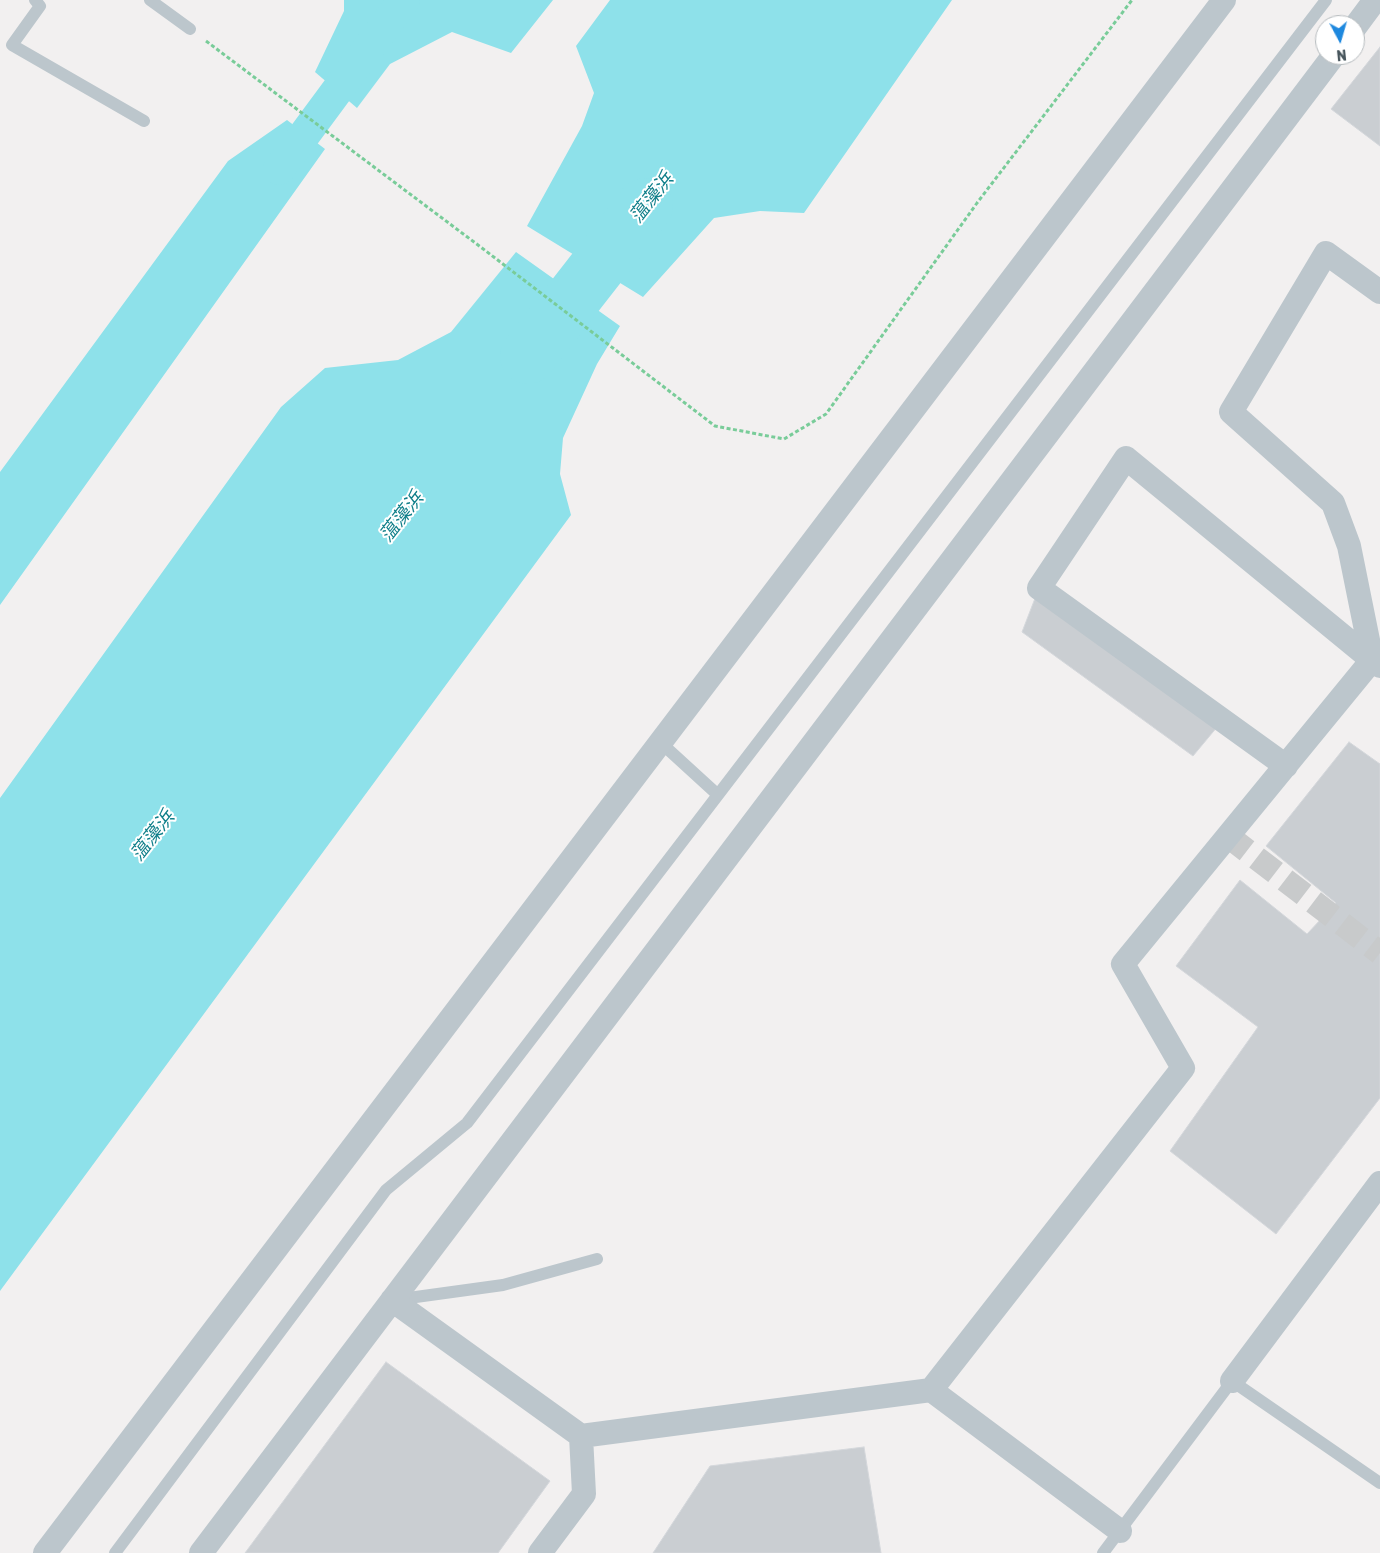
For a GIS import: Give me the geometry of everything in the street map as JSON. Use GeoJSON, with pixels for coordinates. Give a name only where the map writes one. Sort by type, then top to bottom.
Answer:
{"type":"FeatureCollection","features":[{"type":"Feature","properties":{"kind":"street"},"geometry":{"type":"LineString","coordinates":[[45,1553],[1224,0]]}},
{"type":"Feature","properties":{"kind":"street"},"geometry":{"type":"LineString","coordinates":[[1364,15],[1375,0]]}},
{"type":"Feature","properties":{"kind":"street"},"geometry":{"type":"LineString","coordinates":[[201,1553],[1326,65]]}},
{"type":"Feature","properties":{"kind":"street"},"geometry":{"type":"LineString","coordinates":[[1377,658],[1348,546],[1333,503],[1231,412],[1326,253],[1380,292]]}},
{"type":"Feature","properties":{"kind":"street"},"geometry":{"type":"LineString","coordinates":[[1286,766],[1039,588],[1126,458],[1377,658]]}},
{"type":"Feature","properties":{"kind":"street"},"geometry":{"type":"LineString","coordinates":[[932,1390],[1183,1068],[1123,964],[1377,658]]}},
{"type":"Feature","properties":{"kind":"street"},"geometry":{"type":"LineString","coordinates":[[1232,1380],[1380,1183]]}},
{"type":"Feature","properties":{"kind":"street"},"geometry":{"type":"LineString","coordinates":[[392,1300],[581,1436],[932,1390],[1120,1531]]}},
{"type":"Feature","properties":{"kind":"street"},"geometry":{"type":"LineString","coordinates":[[540,1553],[584,1494],[581,1436]]}},
{"type":"Feature","properties":{"kind":"lane"},"geometry":{"type":"LineString","coordinates":[[35,0],[40,6],[12,45],[144,121]]}},
{"type":"Feature","properties":{"kind":"lane"},"geometry":{"type":"LineString","coordinates":[[150,0],[190,29]]}},
{"type":"Feature","properties":{"kind":"lane"},"geometry":{"type":"LineString","coordinates":[[115,1553],[386,1190],[467,1123],[1326,0]]}},
{"type":"Feature","properties":{"kind":"lane"},"geometry":{"type":"LineString","coordinates":[[660,742],[718,795]]}},
{"type":"Feature","properties":{"kind":"lane"},"geometry":{"type":"LineString","coordinates":[[392,1300],[503,1285],[597,1260]]}},
{"type":"Feature","properties":{"kind":"lane"},"geometry":{"type":"LineString","coordinates":[[1103,1553],[1232,1380],[1380,1482]]}},
{"type":"Feature","properties":{"kind":"path"},"geometry":{"type":"LineString","coordinates":[[190,29],[715,426],[784,439],[826,414],[977,203],[1132,0]]}},
{"type":"Feature","properties":{"kind":"water"},"geometry":{"type":"Polygon","coordinates":[[[344,0],[553,0],[511,53],[452,32],[390,64],[357,108],[315,72],[344,11],[344,0]]]}},
{"type":"Feature","properties":{"kind":"water"},"geometry":{"type":"Polygon","coordinates":[[[610,0],[952,0],[804,213],[760,211],[714,218],[643,297],[527,226],[582,126],[594,93],[576,46],[610,0]]]}},
{"type":"Feature","properties":{"kind":"water"},"geometry":{"type":"Polygon","coordinates":[[[287,120],[325,149],[0,605],[0,472],[228,161],[287,120]]]}},
{"type":"Feature","properties":{"kind":"water"},"geometry":{"type":"Polygon","coordinates":[[[516,252],[620,326],[597,364],[563,438],[560,474],[571,515],[0,1291],[0,798],[281,407],[325,368],[398,360],[451,332],[516,252]]]}},
{"type":"Feature","properties":{"kind":"building"},"geometry":{"type":"Polygon","coordinates":[[[1380,47],[1380,146],[1331,109],[1380,47]]]}},
{"type":"Feature","properties":{"kind":"building"},"geometry":{"type":"Polygon","coordinates":[[[1039,588],[1223,720],[1193,756],[1022,632],[1039,588]]]}},
{"type":"Feature","properties":{"kind":"building"},"geometry":{"type":"Polygon","coordinates":[[[1349,742],[1380,764],[1380,1098],[1276,1234],[1170,1151],[1258,1027],[1176,966],[1240,880],[1307,934],[1336,903],[1266,846],[1349,742]]]}},
{"type":"Feature","properties":{"kind":"building"},"geometry":{"type":"Polygon","coordinates":[[[386,1362],[550,1481],[498,1553],[245,1553],[386,1362]]]}},
{"type":"Feature","properties":{"kind":"building"},"geometry":{"type":"Polygon","coordinates":[[[864,1447],[881,1553],[653,1553],[710,1466],[864,1447]]]}},
{"type":"Feature","properties":{"kind":"waterway"},"geometry":{"type":"LineString","coordinates":[[279,169],[404,0]]}},
{"type":"Feature","properties":{"kind":"waterway","name":"蕰藻浜"},"geometry":{"type":"LineString","coordinates":[[528,356],[645,206]]}},
{"type":"Feature","properties":{"kind":"tunnel"},"geometry":{"type":"LineString","coordinates":[[1228,836],[1380,953]]}}]}
